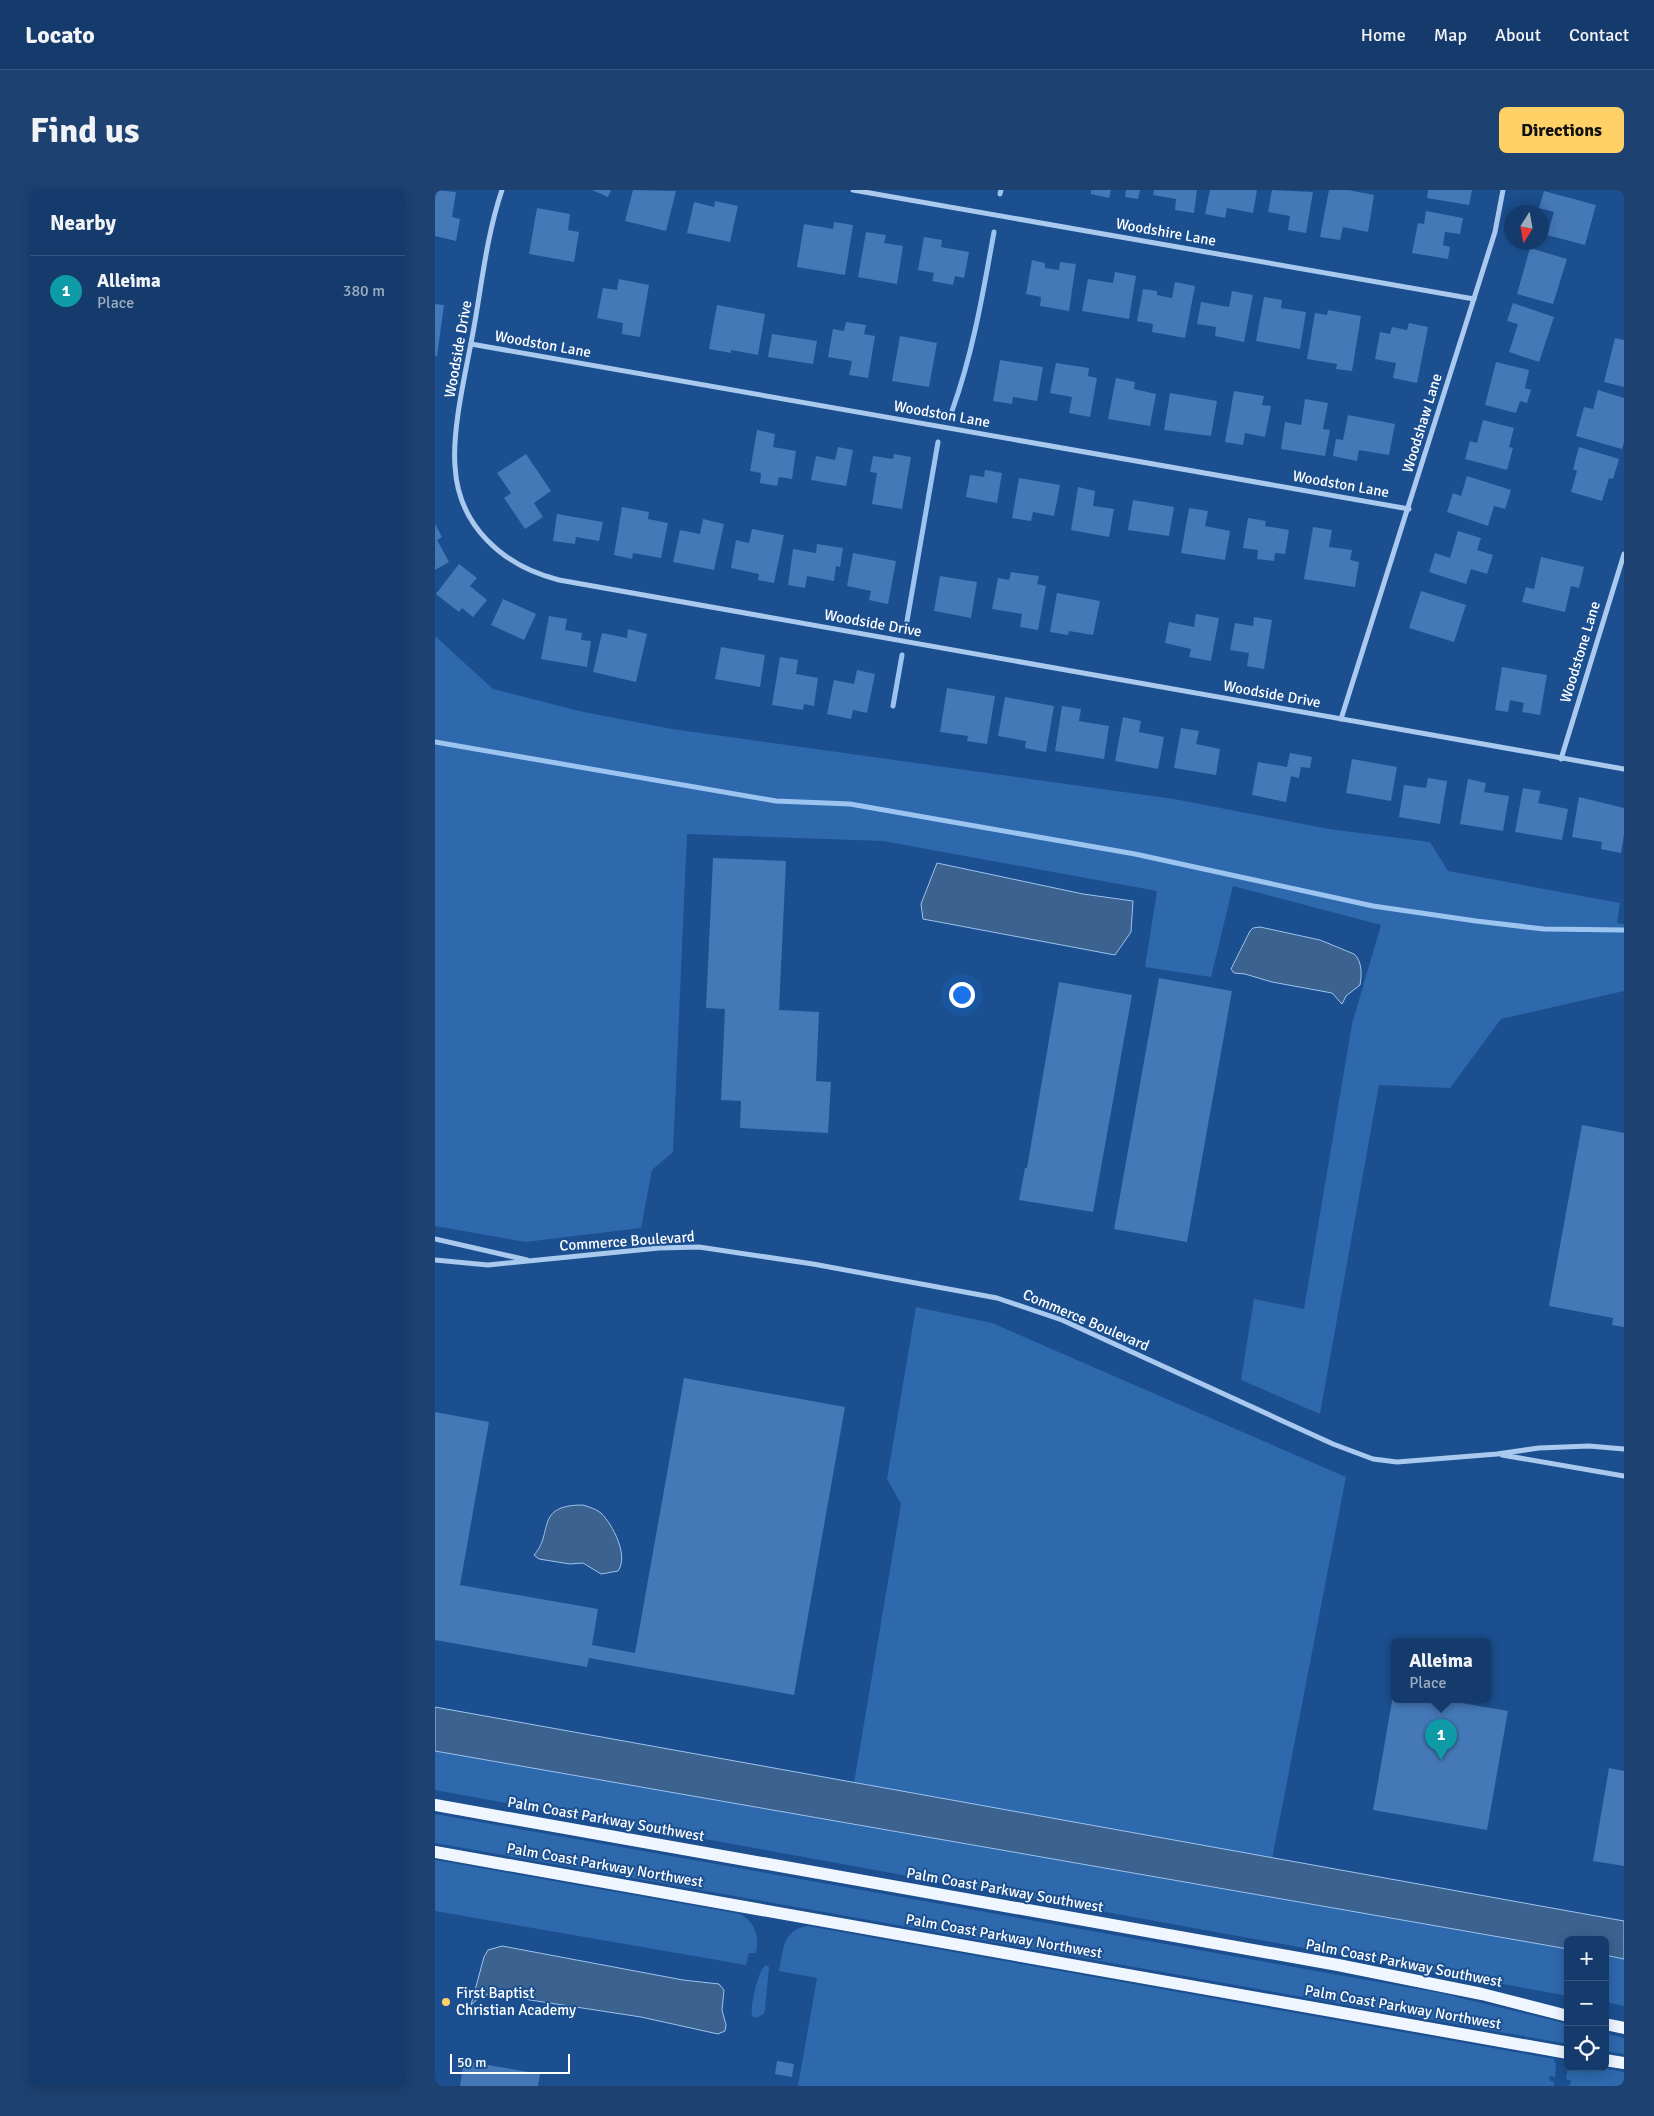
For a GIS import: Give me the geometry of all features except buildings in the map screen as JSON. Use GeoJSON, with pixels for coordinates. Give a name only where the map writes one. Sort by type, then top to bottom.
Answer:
{"type":"FeatureCollection","features":[{"type":"Feature","properties":{"kind":"main road","name":"Palm Coast Parkway Southwest"},"geometry":{"type":"LineString","coordinates":[[435,1805],[1347,1967],[1483,1994],[1564,2015]]}},
{"type":"Feature","properties":{"kind":"main road","name":"Palm Coast Parkway Northwest"},"geometry":{"type":"LineString","coordinates":[[435,1852],[1564,2052]]}},
{"type":"Feature","properties":{"kind":"main road"},"geometry":{"type":"LineString","coordinates":[[1609,2025],[1624,2028]]}},
{"type":"Feature","properties":{"kind":"main road"},"geometry":{"type":"LineString","coordinates":[[1609,2061],[1624,2063]]}},
{"type":"Feature","properties":{"kind":"street","name":"Woodside Drive"},"geometry":{"type":"LineString","coordinates":[[502,190],[494,216],[471,344],[455,445],[455,465],[459,492],[469,517],[485,539],[506,558],[533,573],[559,580],[1624,769]]}},
{"type":"Feature","properties":{"kind":"street","name":"Woodshire Lane"},"geometry":{"type":"LineString","coordinates":[[853,190],[1474,299]]}},
{"type":"Feature","properties":{"kind":"street","name":"Woodshaw Lane"},"geometry":{"type":"LineString","coordinates":[[1341,719],[1474,299],[1498,219],[1503,190]]}},
{"type":"Feature","properties":{"kind":"street","name":"Woodston Lane"},"geometry":{"type":"LineString","coordinates":[[471,344],[1409,509]]}},
{"type":"Feature","properties":{"kind":"street","name":"Woodstone Lane"},"geometry":{"type":"LineString","coordinates":[[1561,758],[1624,554]]}},
{"type":"Feature","properties":{"kind":"street","name":"Commerce Boulevard"},"geometry":{"type":"LineString","coordinates":[[435,1239],[530,1261]]}},
{"type":"Feature","properties":{"kind":"street","name":"Commerce Boulevard"},"geometry":{"type":"LineString","coordinates":[[435,1260],[487,1265],[659,1248],[699,1247],[813,1264],[997,1298],[1061,1320],[1333,1444],[1373,1459],[1397,1462],[1497,1454]]}},
{"type":"Feature","properties":{"kind":"street"},"geometry":{"type":"LineString","coordinates":[[1497,1454],[1567,1447],[1624,1449]]}},
{"type":"Feature","properties":{"kind":"street"},"geometry":{"type":"LineString","coordinates":[[1497,1454],[1624,1476]]}},
{"type":"Feature","properties":{"kind":"shaded area"},"geometry":{"type":"Polygon","coordinates":[[[435,636],[493,689],[579,711],[672,729],[1174,799],[1329,829],[1430,842],[1448,871],[1620,903],[1617,923],[1624,924],[1624,991],[1501,1019],[1450,1088],[1379,1085],[1320,1414],[1241,1380],[1254,1299],[1304,1309],[1352,1024],[1381,925],[1233,886],[1211,977],[1145,967],[1157,891],[883,841],[687,834],[673,1152],[652,1170],[641,1228],[525,1242],[435,1226],[435,636]]]}},
{"type":"Feature","properties":{"kind":"shaded area"},"geometry":{"type":"Polygon","coordinates":[[[937,863],[1083,894],[1133,901],[1131,932],[1115,955],[923,919],[921,904],[937,863]]]}},
{"type":"Feature","properties":{"kind":"shaded area"},"geometry":{"type":"Polygon","coordinates":[[[1260,927],[1320,940],[1354,954],[1359,960],[1361,968],[1360,985],[1346,996],[1342,1004],[1332,993],[1234,973],[1231,969],[1250,931],[1253,928],[1260,927]]]}},
{"type":"Feature","properties":{"kind":"shaded area"},"geometry":{"type":"Polygon","coordinates":[[[916,1307],[992,1323],[1346,1477],[1272,1859],[854,1783],[901,1504],[887,1479],[916,1307]]]}},
{"type":"Feature","properties":{"kind":"shaded area"},"geometry":{"type":"Polygon","coordinates":[[[583,1505],[601,1513],[615,1533],[622,1557],[618,1571],[601,1574],[583,1563],[570,1564],[539,1559],[534,1555],[540,1547],[551,1515],[557,1510],[568,1506],[583,1505]]]}},
{"type":"Feature","properties":{"kind":"shaded area"},"geometry":{"type":"Polygon","coordinates":[[[435,1707],[1624,1921],[1624,1959],[1609,1956],[1609,1936],[1564,1936],[1564,1948],[435,1751],[435,1707]]]}},
{"type":"Feature","properties":{"kind":"shaded area"},"geometry":{"type":"Polygon","coordinates":[[[435,1751],[1564,1948],[1564,1995],[435,1790],[435,1751]]]}},
{"type":"Feature","properties":{"kind":"shaded area"},"geometry":{"type":"Polygon","coordinates":[[[435,1814],[1440,1993],[1564,2023],[1564,2043],[435,1843],[435,1814]]]}},
{"type":"Feature","properties":{"kind":"shaded area"},"geometry":{"type":"Polygon","coordinates":[[[435,1860],[740,1914],[750,1922],[755,1930],[757,1941],[756,1953],[749,1953],[746,1965],[435,1911],[435,1860]]]}},
{"type":"Feature","properties":{"kind":"shaded area"},"geometry":{"type":"Polygon","coordinates":[[[807,1926],[1554,2059],[1556,2066],[1555,2077],[1550,2076],[1549,2080],[1554,2082],[1554,2086],[798,2086],[817,1978],[779,1971],[785,1942],[793,1932],[807,1926]]]}},
{"type":"Feature","properties":{"kind":"shaded area"},"geometry":{"type":"Polygon","coordinates":[[[502,1946],[683,1980],[719,1984],[724,1990],[722,2010],[726,2025],[725,2031],[718,2034],[641,2017],[491,1994],[481,1996],[471,2005],[484,1957],[488,1950],[502,1946]]]}},
{"type":"Feature","properties":{"kind":"shaded area"},"geometry":{"type":"Polygon","coordinates":[[[1609,1956],[1624,1959],[1624,2006],[1609,2003],[1609,1956]]]}},
{"type":"Feature","properties":{"kind":"shaded area"},"geometry":{"type":"Polygon","coordinates":[[[766,1965],[769,1967],[765,2009],[764,2014],[756,2018],[752,2016],[753,1997],[760,1973],[766,1965]]]}},
{"type":"Feature","properties":{"kind":"shaded area"},"geometry":{"type":"Polygon","coordinates":[[[1609,2034],[1624,2038],[1624,2054],[1609,2052],[1609,2034]]]}},
{"type":"Feature","properties":{"kind":"shaded area"},"geometry":{"type":"Polygon","coordinates":[[[1609,2069],[1624,2072],[1624,2086],[1565,2086],[1570,2085],[1571,2081],[1566,2079],[1567,2071],[1609,2071],[1609,2069]]]}},
{"type":"Feature","properties":{"kind":"waterway"},"geometry":{"type":"LineString","coordinates":[[1000,194],[1001,190]]}},
{"type":"Feature","properties":{"kind":"waterway"},"geometry":{"type":"LineString","coordinates":[[952,411],[972,345],[994,232]]}},
{"type":"Feature","properties":{"kind":"waterway"},"geometry":{"type":"LineString","coordinates":[[907,621],[938,442]]}},
{"type":"Feature","properties":{"kind":"waterway"},"geometry":{"type":"LineString","coordinates":[[893,706],[902,655]]}},
{"type":"Feature","properties":{"kind":"waterway"},"geometry":{"type":"LineString","coordinates":[[435,742],[776,801],[850,804],[1135,854],[1373,906],[1544,929],[1624,930]]}},
{"type":"Feature","properties":{"kind":"place","name":"Alleima"},"geometry":{"type":"Point","coordinates":[1441,1760]}},
{"type":"Feature","properties":{"kind":"place","name":"First Baptist Christian Academy"},"geometry":{"type":"Point","coordinates":[446,2002]}}]}
